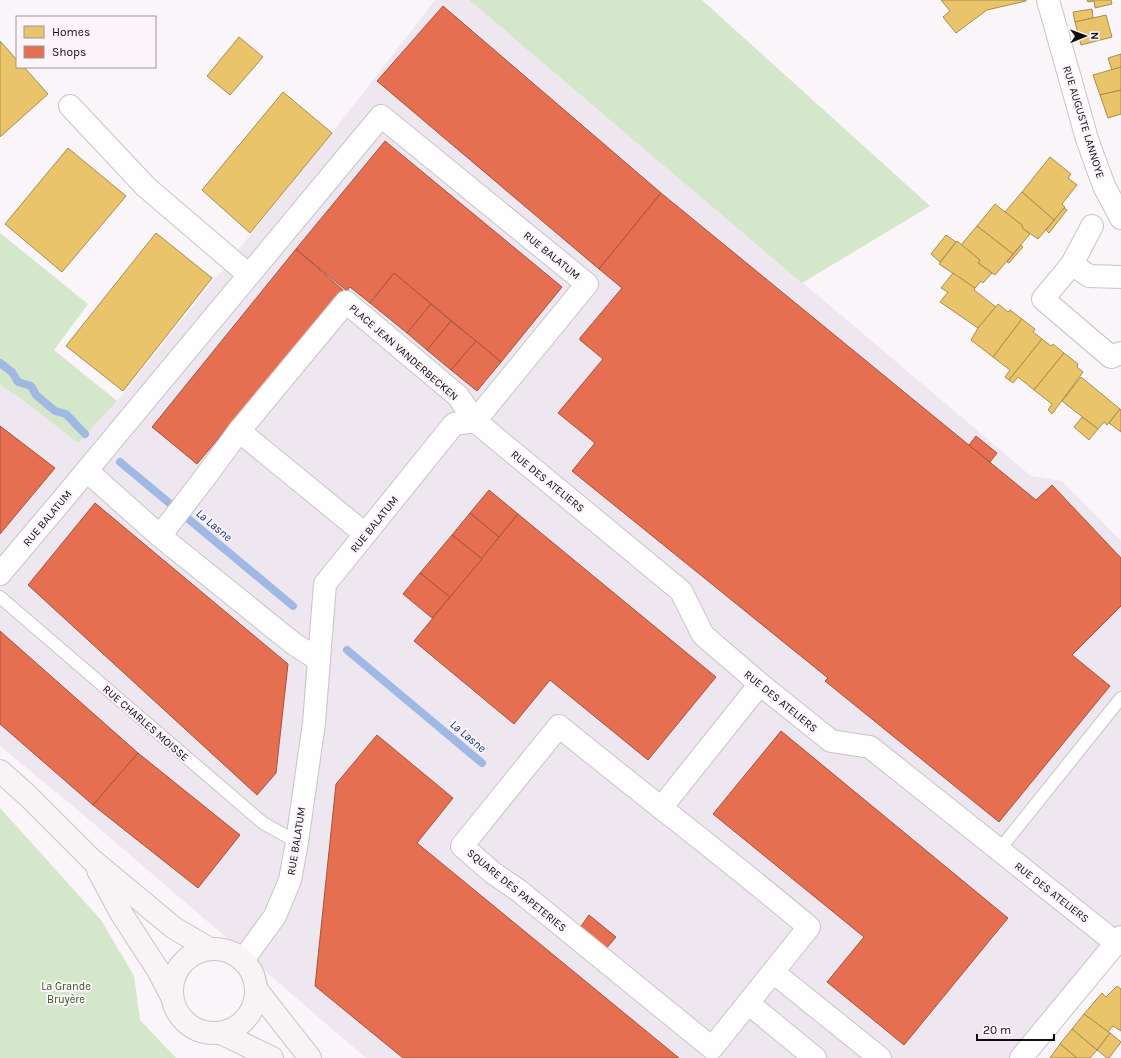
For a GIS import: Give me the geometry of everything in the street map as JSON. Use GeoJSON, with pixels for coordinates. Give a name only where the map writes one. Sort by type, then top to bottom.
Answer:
{"type":"FeatureCollection","features":[{"type":"Feature","properties":{"kind":"main road"},"geometry":{"type":"LineString","coordinates":[[0,771],[27,795],[92,860],[174,928],[208,948]]}},
{"type":"Feature","properties":{"kind":"main road"},"geometry":{"type":"LineString","coordinates":[[92,860],[121,913],[158,970],[171,995],[176,1012],[188,1025],[203,1032],[221,1033],[272,1058]]}},
{"type":"Feature","properties":{"kind":"main road"},"geometry":{"type":"LineString","coordinates":[[171,995],[174,973],[188,956],[208,948],[221,948],[233,952],[250,968],[256,989],[252,1009],[239,1024],[221,1033]]}},
{"type":"Feature","properties":{"kind":"main road"},"geometry":{"type":"LineString","coordinates":[[256,989],[310,1058]]}},
{"type":"Feature","properties":{"kind":"street","name":"RUE AUGUSTE LANNOYE"},"geometry":{"type":"LineString","coordinates":[[1048,0],[1087,140],[1104,186],[1121,218]]}},
{"type":"Feature","properties":{"kind":"street"},"geometry":{"type":"LineString","coordinates":[[70,106],[146,187],[249,275]]}},
{"type":"Feature","properties":{"kind":"street","name":"RUE BALATUM"},"geometry":{"type":"LineString","coordinates":[[0,574],[188,351],[381,116],[587,284],[475,421],[454,424],[325,584],[314,723],[290,880],[275,916],[243,960]]}},
{"type":"Feature","properties":{"kind":"street"},"geometry":{"type":"LineString","coordinates":[[1092,226],[1072,264],[1043,299],[1111,357],[1121,353]]}},
{"type":"Feature","properties":{"kind":"street"},"geometry":{"type":"LineString","coordinates":[[1072,264],[1090,276],[1121,277]]}},
{"type":"Feature","properties":{"kind":"street","name":"PLACE JEAN VANDERBECKEN"},"geometry":{"type":"LineString","coordinates":[[160,536],[239,431],[346,302],[458,396],[475,421]]}},
{"type":"Feature","properties":{"kind":"street","name":"RUE DES ATELIERS"},"geometry":{"type":"LineString","coordinates":[[475,421],[681,591],[703,636],[760,684],[831,741],[870,747],[999,850],[1118,940]]}},
{"type":"Feature","properties":{"kind":"street"},"geometry":{"type":"LineString","coordinates":[[239,431],[365,534]]}},
{"type":"Feature","properties":{"kind":"street"},"geometry":{"type":"LineString","coordinates":[[87,471],[160,536],[294,644],[319,660]]}},
{"type":"Feature","properties":{"kind":"street"},"geometry":{"type":"LineString","coordinates":[[661,808],[760,684]]}},
{"type":"Feature","properties":{"kind":"street","name":"SQUARE DES PAPETERIES"},"geometry":{"type":"LineString","coordinates":[[559,726],[758,884],[809,927],[774,972],[712,1048],[518,890],[493,873],[462,846],[559,726]]}},
{"type":"Feature","properties":{"kind":"street"},"geometry":{"type":"LineString","coordinates":[[1021,1058],[1118,940]]}},
{"type":"Feature","properties":{"kind":"street"},"geometry":{"type":"LineString","coordinates":[[774,972],[880,1058]]}},
{"type":"Feature","properties":{"kind":"street"},"geometry":{"type":"LineString","coordinates":[[748,1003],[815,1058]]}},
{"type":"Feature","properties":{"kind":"lane","name":"RUE CHARLES MOISSE"},"geometry":{"type":"LineString","coordinates":[[0,597],[263,823],[297,842]]}},
{"type":"Feature","properties":{"kind":"lane"},"geometry":{"type":"LineString","coordinates":[[999,850],[1121,698]]}},
{"type":"Feature","properties":{"kind":"shaded area"},"geometry":{"type":"Polygon","coordinates":[[[435,0],[469,0],[1031,476],[1062,481],[1121,541],[1121,929],[1015,1058],[366,1058],[79,811],[0,746],[0,385],[20,398],[78,443],[117,401],[332,133],[435,0]]]}},
{"type":"Feature","properties":{"kind":"green space"},"geometry":{"type":"Polygon","coordinates":[[[469,0],[702,0],[930,206],[802,283],[469,0]]]}},
{"type":"Feature","properties":{"kind":"green space"},"geometry":{"type":"Polygon","coordinates":[[[0,233],[88,304],[54,350],[117,401],[78,443],[20,398],[0,385],[0,233]]]}},
{"type":"Feature","properties":{"kind":"green space","name":"La Grande Bruyère"},"geometry":{"type":"Polygon","coordinates":[[[0,808],[101,920],[134,976],[140,1020],[176,1058],[0,1058],[0,808]]]}},
{"type":"Feature","properties":{"kind":"building: Homes"},"geometry":{"type":"Polygon","coordinates":[[[941,0],[1026,1],[987,10],[956,33],[943,17],[950,11],[941,0]]]}},
{"type":"Feature","properties":{"kind":"building: Homes"},"geometry":{"type":"Polygon","coordinates":[[[1087,0],[1111,0],[1112,4],[1095,8],[1094,1],[1088,2],[1087,0]]]}},
{"type":"Feature","properties":{"kind":"building: Homes"},"geometry":{"type":"Polygon","coordinates":[[[1092,9],[1093,18],[1075,22],[1073,12],[1092,9]]]}},
{"type":"Feature","properties":{"kind":"building: Homes"},"geometry":{"type":"Polygon","coordinates":[[[1106,15],[1112,37],[1081,45],[1075,22],[1106,15]]]}},
{"type":"Feature","properties":{"kind":"building: Homes"},"geometry":{"type":"Polygon","coordinates":[[[239,37],[263,57],[230,95],[207,76],[239,37]]]}},
{"type":"Feature","properties":{"kind":"building: Homes"},"geometry":{"type":"Polygon","coordinates":[[[0,41],[16,59],[16,68],[25,68],[48,94],[0,137],[0,41]]]}},
{"type":"Feature","properties":{"kind":"building: Homes"},"geometry":{"type":"Polygon","coordinates":[[[1121,54],[1121,67],[1112,70],[1108,58],[1121,54]]]}},
{"type":"Feature","properties":{"kind":"building: Homes"},"geometry":{"type":"Polygon","coordinates":[[[1121,67],[1121,90],[1100,95],[1093,75],[1121,67]]]}},
{"type":"Feature","properties":{"kind":"building: Homes"},"geometry":{"type":"Polygon","coordinates":[[[1121,90],[1121,114],[1108,118],[1100,95],[1121,90]]]}},
{"type":"Feature","properties":{"kind":"building: Homes"},"geometry":{"type":"Polygon","coordinates":[[[283,92],[332,133],[250,233],[202,190],[283,92]]]}},
{"type":"Feature","properties":{"kind":"building: Homes"},"geometry":{"type":"Polygon","coordinates":[[[68,148],[126,196],[62,272],[5,224],[68,148]]]}},
{"type":"Feature","properties":{"kind":"building: Homes"},"geometry":{"type":"Polygon","coordinates":[[[1050,157],[1071,174],[1068,178],[1077,185],[1062,204],[1065,207],[1054,220],[1022,192],[1050,157]]]}},
{"type":"Feature","properties":{"kind":"building: Homes"},"geometry":{"type":"Polygon","coordinates":[[[1022,192],[1054,220],[1038,239],[1022,228],[1023,226],[1005,212],[1022,192]]]}},
{"type":"Feature","properties":{"kind":"building: Homes"},"geometry":{"type":"Polygon","coordinates":[[[995,204],[1023,226],[1022,228],[1030,234],[1013,254],[977,226],[995,204]]]}},
{"type":"Feature","properties":{"kind":"building: Homes"},"geometry":{"type":"Polygon","coordinates":[[[1064,208],[1067,210],[1049,233],[1046,230],[1064,208]]]}},
{"type":"Feature","properties":{"kind":"building: Homes"},"geometry":{"type":"Polygon","coordinates":[[[977,226],[1013,254],[995,275],[978,263],[980,260],[961,245],[977,226]]]}},
{"type":"Feature","properties":{"kind":"building: Homes"},"geometry":{"type":"Polygon","coordinates":[[[156,233],[212,278],[123,391],[66,346],[156,233]]]}},
{"type":"Feature","properties":{"kind":"building: Homes"},"geometry":{"type":"Polygon","coordinates":[[[946,235],[956,242],[940,262],[931,254],[946,235]]]}},
{"type":"Feature","properties":{"kind":"building: Homes"},"geometry":{"type":"Polygon","coordinates":[[[957,241],[980,260],[978,263],[992,273],[983,283],[981,281],[975,288],[939,264],[957,241]]]}},
{"type":"Feature","properties":{"kind":"building: Homes"},"geometry":{"type":"Polygon","coordinates":[[[1021,245],[1023,247],[1009,263],[1007,262],[1021,245]]]}},
{"type":"Feature","properties":{"kind":"building: Homes"},"geometry":{"type":"Polygon","coordinates":[[[953,273],[975,288],[974,290],[996,307],[978,328],[940,302],[948,292],[941,288],[953,273]]]}},
{"type":"Feature","properties":{"kind":"building: Homes"},"geometry":{"type":"Polygon","coordinates":[[[998,304],[1008,312],[1010,310],[1022,319],[993,357],[971,340],[978,328],[998,304]]]}},
{"type":"Feature","properties":{"kind":"building: Homes"},"geometry":{"type":"Polygon","coordinates":[[[1022,319],[1035,329],[1033,332],[1042,339],[1009,380],[1005,377],[1010,370],[993,357],[1022,319]]]}},
{"type":"Feature","properties":{"kind":"building: Homes"},"geometry":{"type":"Polygon","coordinates":[[[1042,339],[1051,346],[1053,344],[1064,353],[1034,390],[1018,377],[1013,383],[1009,380],[1042,339]]]}},
{"type":"Feature","properties":{"kind":"building: Homes"},"geometry":{"type":"Polygon","coordinates":[[[1064,353],[1078,364],[1077,367],[1083,372],[1052,414],[1048,410],[1052,404],[1034,390],[1064,353]]]}},
{"type":"Feature","properties":{"kind":"building: Homes"},"geometry":{"type":"Polygon","coordinates":[[[1081,377],[1120,409],[1107,425],[1104,422],[1098,429],[1062,401],[1081,377]]]}},
{"type":"Feature","properties":{"kind":"building: Homes"},"geometry":{"type":"Polygon","coordinates":[[[1120,409],[1121,410],[1121,432],[1109,423],[1120,409]]]}},
{"type":"Feature","properties":{"kind":"building: Homes"},"geometry":{"type":"Polygon","coordinates":[[[1082,417],[1098,429],[1089,440],[1074,427],[1082,417]]]}},
{"type":"Feature","properties":{"kind":"building: Homes"},"geometry":{"type":"Polygon","coordinates":[[[1117,986],[1121,989],[1121,1031],[1113,1026],[1108,1032],[1084,1014],[1102,993],[1106,997],[1117,986]]]}},
{"type":"Feature","properties":{"kind":"building: Homes"},"geometry":{"type":"Polygon","coordinates":[[[1084,1014],[1110,1033],[1097,1050],[1072,1029],[1084,1014]]]}},
{"type":"Feature","properties":{"kind":"building: Homes"},"geometry":{"type":"Polygon","coordinates":[[[1072,1029],[1097,1050],[1090,1058],[1077,1058],[1060,1044],[1072,1029]]]}},
{"type":"Feature","properties":{"kind":"building: Homes"},"geometry":{"type":"Polygon","coordinates":[[[1110,1033],[1121,1042],[1109,1058],[1107,1058],[1097,1050],[1110,1033]]]}},
{"type":"Feature","properties":{"kind":"building: Homes"},"geometry":{"type":"Polygon","coordinates":[[[1060,1044],[1077,1058],[1050,1058],[1060,1044]]]}},
{"type":"Feature","properties":{"kind":"building: Shops"},"geometry":{"type":"Polygon","coordinates":[[[443,6],[661,193],[599,269],[377,81],[443,6]]]}},
{"type":"Feature","properties":{"kind":"building: Shops"},"geometry":{"type":"Polygon","coordinates":[[[385,141],[562,287],[501,362],[394,273],[370,303],[350,287],[347,291],[296,249],[385,141]]]}},
{"type":"Feature","properties":{"kind":"building: Shops"},"geometry":{"type":"Polygon","coordinates":[[[661,193],[1036,500],[1052,485],[1121,558],[1121,606],[1072,655],[1110,686],[999,822],[825,681],[828,678],[572,471],[595,443],[558,413],[603,359],[580,340],[580,338],[622,288],[599,269],[661,193]]]}},
{"type":"Feature","properties":{"kind":"building: Shops"},"geometry":{"type":"Polygon","coordinates":[[[296,249],[343,290],[197,464],[152,427],[296,249]]]}},
{"type":"Feature","properties":{"kind":"building: Shops"},"geometry":{"type":"Polygon","coordinates":[[[394,273],[431,304],[407,333],[370,303],[394,273]]]}},
{"type":"Feature","properties":{"kind":"building: Shops"},"geometry":{"type":"Polygon","coordinates":[[[431,304],[451,321],[427,350],[407,333],[431,304]]]}},
{"type":"Feature","properties":{"kind":"building: Shops"},"geometry":{"type":"Polygon","coordinates":[[[451,321],[476,341],[451,370],[427,350],[451,321]]]}},
{"type":"Feature","properties":{"kind":"building: Shops"},"geometry":{"type":"Polygon","coordinates":[[[476,341],[501,362],[477,391],[451,370],[476,341]]]}},
{"type":"Feature","properties":{"kind":"building: Shops"},"geometry":{"type":"Polygon","coordinates":[[[0,426],[55,468],[0,534],[0,426]]]}},
{"type":"Feature","properties":{"kind":"building: Shops"},"geometry":{"type":"Polygon","coordinates":[[[976,436],[997,453],[990,462],[969,445],[976,436]]]}},
{"type":"Feature","properties":{"kind":"building: Shops"},"geometry":{"type":"Polygon","coordinates":[[[489,490],[518,514],[499,537],[470,513],[489,490]]]}},
{"type":"Feature","properties":{"kind":"building: Shops"},"geometry":{"type":"Polygon","coordinates":[[[95,503],[288,664],[276,773],[257,795],[28,585],[95,503]]]}},
{"type":"Feature","properties":{"kind":"building: Shops"},"geometry":{"type":"Polygon","coordinates":[[[470,513],[499,537],[482,559],[452,535],[470,513]]]}},
{"type":"Feature","properties":{"kind":"building: Shops"},"geometry":{"type":"Polygon","coordinates":[[[518,514],[716,677],[648,760],[550,680],[514,724],[414,641],[518,514]]]}},
{"type":"Feature","properties":{"kind":"building: Shops"},"geometry":{"type":"Polygon","coordinates":[[[452,535],[482,559],[450,597],[420,573],[452,535]]]}},
{"type":"Feature","properties":{"kind":"building: Shops"},"geometry":{"type":"Polygon","coordinates":[[[420,573],[450,597],[432,618],[403,594],[420,573]]]}},
{"type":"Feature","properties":{"kind":"building: Shops"},"geometry":{"type":"Polygon","coordinates":[[[0,631],[138,753],[93,805],[0,724],[0,631]]]}},
{"type":"Feature","properties":{"kind":"building: Shops"},"geometry":{"type":"Polygon","coordinates":[[[781,731],[1008,918],[904,1045],[827,982],[864,937],[713,814],[781,731]]]}},
{"type":"Feature","properties":{"kind":"building: Shops"},"geometry":{"type":"Polygon","coordinates":[[[377,735],[453,798],[417,843],[679,1058],[403,1058],[315,986],[336,784],[377,735]]]}},
{"type":"Feature","properties":{"kind":"building: Shops"},"geometry":{"type":"Polygon","coordinates":[[[138,753],[240,835],[198,888],[93,805],[138,753]]]}},
{"type":"Feature","properties":{"kind":"building: Shops"},"geometry":{"type":"Polygon","coordinates":[[[589,915],[616,937],[605,950],[579,929],[589,915]]]}},
{"type":"Feature","properties":{"kind":"waterway","name":"La Lasne"},"geometry":{"type":"LineString","coordinates":[[0,363],[12,372],[18,382],[31,386],[36,395],[55,411],[66,414],[85,434]]}},
{"type":"Feature","properties":{"kind":"waterway","name":"La Lasne"},"geometry":{"type":"LineString","coordinates":[[120,462],[293,606]]}},
{"type":"Feature","properties":{"kind":"waterway","name":"La Lasne"},"geometry":{"type":"LineString","coordinates":[[347,650],[482,763]]}}]}
